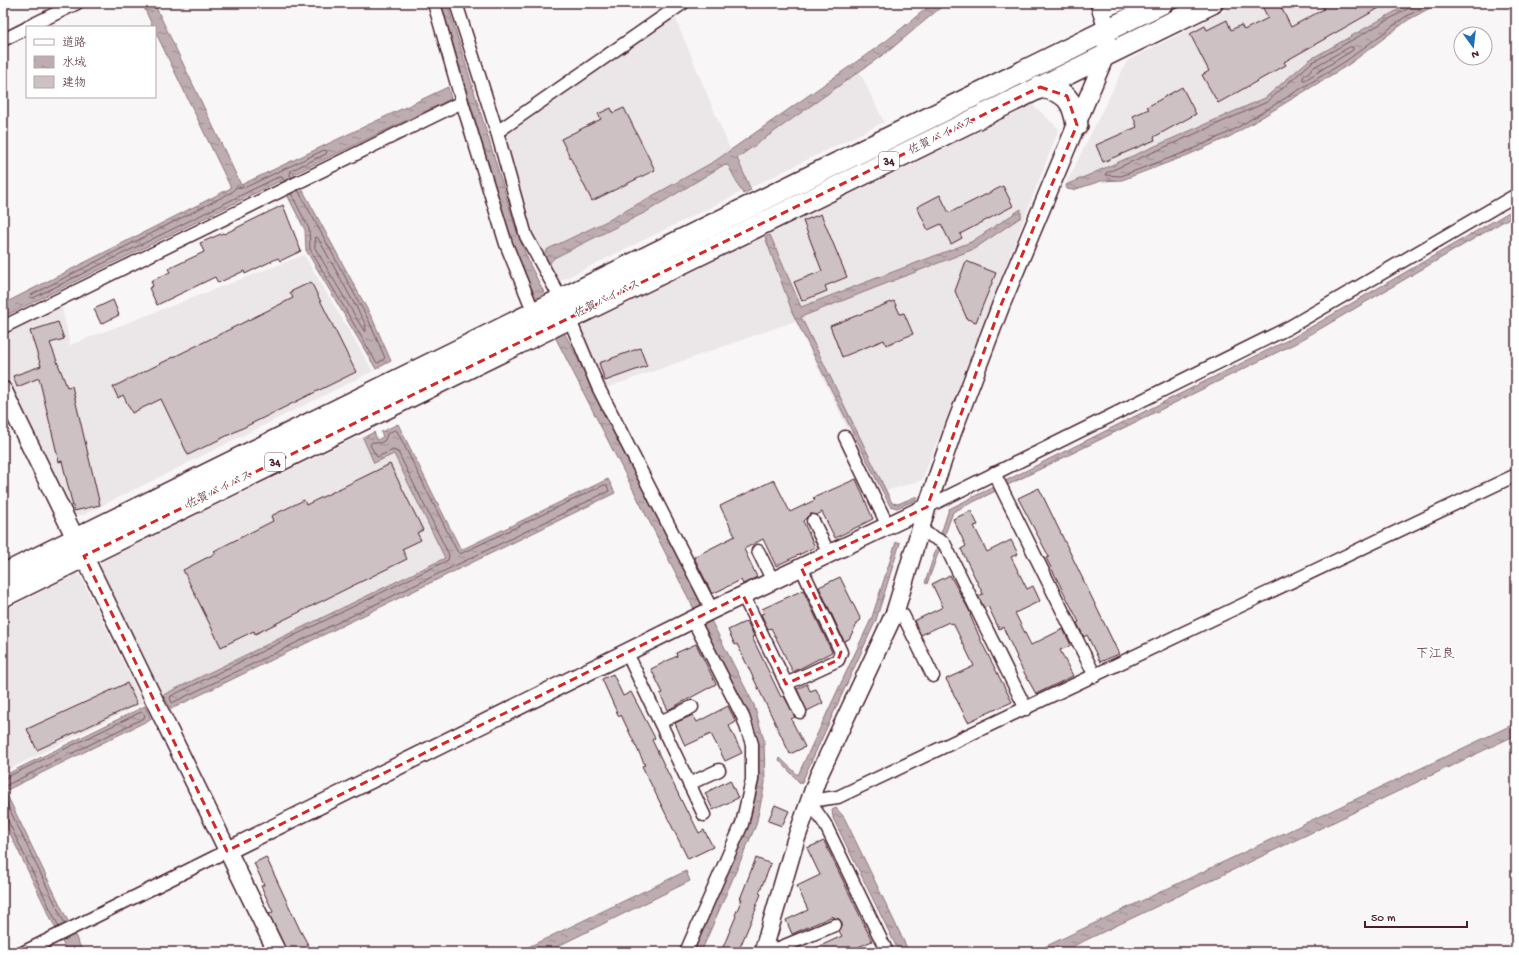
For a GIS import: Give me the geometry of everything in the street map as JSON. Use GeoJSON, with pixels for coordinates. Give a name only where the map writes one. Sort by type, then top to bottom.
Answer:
{"type":"FeatureCollection","features":[{"type":"Feature","properties":{"kind":"highway","name":"佐賀バイパス"},"geometry":{"type":"LineString","coordinates":[[563,309],[1103,15],[1162,3]]}},
{"type":"Feature","properties":{"kind":"highway","name":"佐賀バイパス"},"geometry":{"type":"LineString","coordinates":[[3,596],[80,547],[539,317],[563,309],[1040,87],[1212,3]]}},
{"type":"Feature","properties":{"kind":"highway"},"geometry":{"type":"LineString","coordinates":[[1040,87],[1053,89],[1067,96],[1075,111],[1077,125]]}},
{"type":"Feature","properties":{"kind":"highway","name":"佐賀バイパス"},"geometry":{"type":"LineString","coordinates":[[3,574],[80,547]]}},
{"type":"Feature","properties":{"kind":"street"},"geometry":{"type":"LineString","coordinates":[[30,26],[77,3]]}},
{"type":"Feature","properties":{"kind":"street"},"geometry":{"type":"LineString","coordinates":[[434,3],[462,102],[506,244],[539,317]]}},
{"type":"Feature","properties":{"kind":"street"},"geometry":{"type":"LineString","coordinates":[[456,3],[497,132],[526,236],[563,309],[598,387],[712,610]]}},
{"type":"Feature","properties":{"kind":"street"},"geometry":{"type":"LineString","coordinates":[[497,132],[683,3]]}},
{"type":"Feature","properties":{"kind":"street"},"geometry":{"type":"LineString","coordinates":[[835,925],[777,949],[764,948],[795,842],[818,777],[895,612],[926,534],[927,507],[953,431],[1001,305],[1106,54],[1103,15],[1124,3]]}},
{"type":"Feature","properties":{"kind":"street"},"geometry":{"type":"LineString","coordinates":[[3,40],[26,28]]}},
{"type":"Feature","properties":{"kind":"street"},"geometry":{"type":"LineString","coordinates":[[3,327],[462,102]]}},
{"type":"Feature","properties":{"kind":"street"},"geometry":{"type":"LineString","coordinates":[[24,952],[712,610],[927,507],[1288,328],[1516,195]]}},
{"type":"Feature","properties":{"kind":"street"},"geometry":{"type":"LineString","coordinates":[[3,390],[277,952]]}},
{"type":"Feature","properties":{"kind":"street"},"geometry":{"type":"LineString","coordinates":[[845,437],[888,526]]}},
{"type":"Feature","properties":{"kind":"street"},"geometry":{"type":"LineString","coordinates":[[994,473],[1095,676]]}},
{"type":"Feature","properties":{"kind":"street"},"geometry":{"type":"LineString","coordinates":[[809,801],[838,797],[1516,475]]}},
{"type":"Feature","properties":{"kind":"street"},"geometry":{"type":"LineString","coordinates":[[814,522],[829,554]]}},
{"type":"Feature","properties":{"kind":"street"},"geometry":{"type":"LineString","coordinates":[[926,534],[944,543],[1026,709]]}},
{"type":"Feature","properties":{"kind":"street"},"geometry":{"type":"LineString","coordinates":[[758,550],[773,581]]}},
{"type":"Feature","properties":{"kind":"street"},"geometry":{"type":"LineString","coordinates":[[786,684],[838,660],[842,652],[801,568]]}},
{"type":"Feature","properties":{"kind":"street"},"geometry":{"type":"LineString","coordinates":[[743,595],[800,712]]}},
{"type":"Feature","properties":{"kind":"street"},"geometry":{"type":"LineString","coordinates":[[895,612],[903,615],[933,676]]}},
{"type":"Feature","properties":{"kind":"street"},"geometry":{"type":"LineString","coordinates":[[686,952],[742,824],[752,780],[752,744],[745,724],[693,620]]}},
{"type":"Feature","properties":{"kind":"street"},"geometry":{"type":"LineString","coordinates":[[627,653],[704,815]]}},
{"type":"Feature","properties":{"kind":"street"},"geometry":{"type":"LineString","coordinates":[[660,722],[692,707]]}},
{"type":"Feature","properties":{"kind":"street"},"geometry":{"type":"LineString","coordinates":[[689,784],[719,770]]}},
{"type":"Feature","properties":{"kind":"street"},"geometry":{"type":"LineString","coordinates":[[809,801],[825,824],[887,952]]}},
{"type":"Feature","properties":{"kind":"highlighted area"},"geometry":{"type":"Polygon","coordinates":[[[1040,87],[1067,96],[1077,125],[1001,305],[927,507],[801,567],[841,652],[838,660],[786,684],[743,595],[227,851],[84,556],[1040,87]]]}},
{"type":"Feature","properties":{"kind":"shaded area"},"geometry":{"type":"Polygon","coordinates":[[[1240,3],[1425,3],[1270,100],[1064,188],[1127,61],[1240,3]]]}},
{"type":"Feature","properties":{"kind":"shaded area"},"geometry":{"type":"Polygon","coordinates":[[[674,15],[732,154],[857,67],[884,122],[558,282],[531,237],[503,133],[674,15]]]}},
{"type":"Feature","properties":{"kind":"shaded area"},"geometry":{"type":"Polygon","coordinates":[[[1033,105],[1059,129],[922,480],[879,493],[795,321],[603,389],[579,327],[1033,105]]]}},
{"type":"Feature","properties":{"kind":"shaded area"},"geometry":{"type":"Polygon","coordinates":[[[304,255],[373,371],[83,515],[73,515],[3,368],[3,332],[61,303],[70,345],[304,255]]]}},
{"type":"Feature","properties":{"kind":"shaded area"},"geometry":{"type":"Polygon","coordinates":[[[363,438],[374,463],[394,454],[446,558],[163,695],[100,568],[103,561],[353,439],[363,438]]]}},
{"type":"Feature","properties":{"kind":"shaded area"},"geometry":{"type":"Polygon","coordinates":[[[76,574],[81,577],[143,703],[3,772],[3,611],[76,574]]]}},
{"type":"Feature","properties":{"kind":"water"},"geometry":{"type":"Polygon","coordinates":[[[142,3],[154,3],[241,185],[448,87],[451,99],[294,174],[373,320],[391,361],[376,369],[306,250],[305,230],[280,181],[3,317],[3,304],[231,188],[156,33],[156,26],[153,26],[142,3]]]}},
{"type":"Feature","properties":{"kind":"water"},"geometry":{"type":"Polygon","coordinates":[[[441,3],[447,3],[517,232],[530,265],[754,705],[764,740],[765,783],[756,825],[701,952],[691,952],[756,780],[745,709],[521,270],[509,236],[441,3]]]}},
{"type":"Feature","properties":{"kind":"water"},"geometry":{"type":"Polygon","coordinates":[[[933,3],[946,3],[891,49],[737,158],[751,190],[743,194],[728,165],[722,166],[646,212],[554,258],[549,264],[544,254],[548,249],[609,220],[715,161],[886,41],[933,3]]]}},
{"type":"Feature","properties":{"kind":"water"},"geometry":{"type":"Polygon","coordinates":[[[1410,3],[1439,3],[1408,20],[1348,65],[1231,136],[1188,155],[1122,180],[1101,181],[1073,190],[1067,189],[1066,185],[1265,98],[1309,60],[1410,3]]]}},
{"type":"Feature","properties":{"kind":"water"},"geometry":{"type":"Polygon","coordinates":[[[1516,208],[1516,214],[1296,343],[953,512],[927,584],[925,583],[949,509],[1292,338],[1516,208]]]}},
{"type":"Feature","properties":{"kind":"water"},"geometry":{"type":"Polygon","coordinates":[[[1021,209],[1021,217],[974,249],[801,317],[892,503],[898,504],[917,496],[916,500],[897,508],[890,506],[793,314],[765,237],[770,235],[801,307],[971,242],[1021,209]]]}},
{"type":"Feature","properties":{"kind":"water"},"geometry":{"type":"Polygon","coordinates":[[[398,424],[461,550],[608,479],[615,493],[171,709],[163,695],[445,558],[394,454],[374,463],[363,438],[374,432],[377,440],[383,437],[381,432],[398,424]]]}},
{"type":"Feature","properties":{"kind":"water"},"geometry":{"type":"Polygon","coordinates":[[[896,542],[900,543],[876,620],[801,784],[779,760],[780,758],[798,775],[872,617],[896,542]]]}},
{"type":"Feature","properties":{"kind":"water"},"geometry":{"type":"Polygon","coordinates":[[[145,706],[151,719],[5,791],[83,952],[67,952],[3,819],[3,776],[145,706]]]}},
{"type":"Feature","properties":{"kind":"water"},"geometry":{"type":"Polygon","coordinates":[[[1516,723],[1516,735],[1061,952],[1034,952],[1516,723]]]}},
{"type":"Feature","properties":{"kind":"water"},"geometry":{"type":"Polygon","coordinates":[[[836,808],[844,817],[909,952],[899,952],[833,818],[832,810],[836,808]]]}},
{"type":"Feature","properties":{"kind":"water"},"geometry":{"type":"Polygon","coordinates":[[[686,871],[690,881],[546,952],[518,952],[686,871]]]}},
{"type":"Feature","properties":{"kind":"building"},"geometry":{"type":"Polygon","coordinates":[[[1268,3],[1279,3],[1291,27],[1324,9],[1320,3],[1388,3],[1284,62],[1286,65],[1218,103],[1202,75],[1209,71],[1190,34],[1205,26],[1207,30],[1227,20],[1231,30],[1241,25],[1244,30],[1268,18],[1262,6],[1268,3]]]}},
{"type":"Feature","properties":{"kind":"building"},"geometry":{"type":"Polygon","coordinates":[[[1182,87],[1196,114],[1154,137],[1155,140],[1103,162],[1096,145],[1137,127],[1133,116],[1149,109],[1147,107],[1182,87]]]}},
{"type":"Feature","properties":{"kind":"building"},"geometry":{"type":"Polygon","coordinates":[[[611,108],[613,113],[624,108],[655,170],[592,201],[561,139],[601,119],[598,114],[611,108]]]}},
{"type":"Feature","properties":{"kind":"building"},"geometry":{"type":"Polygon","coordinates":[[[1003,186],[1013,206],[960,234],[962,238],[951,244],[941,224],[928,230],[917,207],[940,195],[949,213],[1003,186]]]}},
{"type":"Feature","properties":{"kind":"building"},"geometry":{"type":"Polygon","coordinates":[[[283,205],[301,251],[280,261],[278,258],[245,274],[244,271],[218,283],[215,277],[157,305],[149,288],[153,286],[151,281],[170,272],[168,269],[204,252],[200,243],[223,233],[224,234],[283,205]]]}},
{"type":"Feature","properties":{"kind":"building"},"geometry":{"type":"Polygon","coordinates":[[[821,214],[847,277],[825,286],[827,291],[802,301],[794,282],[822,271],[803,221],[821,214]]]}},
{"type":"Feature","properties":{"kind":"building"},"geometry":{"type":"Polygon","coordinates":[[[966,261],[996,273],[976,322],[967,319],[955,291],[966,261]]]}},
{"type":"Feature","properties":{"kind":"building"},"geometry":{"type":"Polygon","coordinates":[[[311,282],[356,372],[188,455],[161,399],[132,413],[123,395],[118,398],[113,387],[293,298],[290,292],[311,282]]]}},
{"type":"Feature","properties":{"kind":"building"},"geometry":{"type":"Polygon","coordinates":[[[113,300],[119,315],[101,324],[94,309],[113,300]]]}},
{"type":"Feature","properties":{"kind":"building"},"geometry":{"type":"Polygon","coordinates":[[[894,301],[900,314],[904,313],[913,334],[886,345],[884,340],[842,357],[830,326],[894,301]]]}},
{"type":"Feature","properties":{"kind":"building"},"geometry":{"type":"Polygon","coordinates":[[[58,322],[64,339],[50,343],[67,387],[72,386],[100,505],[74,511],[62,461],[59,462],[39,378],[17,387],[13,376],[41,366],[30,331],[58,322]]]}},
{"type":"Feature","properties":{"kind":"building"},"geometry":{"type":"Polygon","coordinates":[[[640,348],[647,366],[605,381],[599,363],[640,348]]]}},
{"type":"Feature","properties":{"kind":"building"},"geometry":{"type":"Polygon","coordinates":[[[390,464],[423,530],[417,533],[421,540],[402,549],[407,559],[255,634],[254,631],[221,647],[183,570],[216,553],[214,551],[273,521],[271,516],[304,500],[306,505],[390,464]]]}},
{"type":"Feature","properties":{"kind":"building"},"geometry":{"type":"Polygon","coordinates":[[[856,479],[873,519],[835,538],[822,512],[817,515],[810,514],[803,521],[815,547],[776,566],[763,539],[744,549],[757,577],[743,584],[741,580],[712,594],[694,557],[735,536],[720,506],[774,480],[790,512],[815,500],[813,498],[856,479]]]}},
{"type":"Feature","properties":{"kind":"building"},"geometry":{"type":"Polygon","coordinates":[[[1039,488],[1119,654],[1100,662],[1087,635],[1084,637],[1077,623],[1079,622],[1046,558],[1049,557],[1018,498],[1039,488]]]}},
{"type":"Feature","properties":{"kind":"building"},"geometry":{"type":"Polygon","coordinates":[[[971,511],[978,525],[974,526],[987,552],[1011,540],[1018,554],[1011,557],[1027,589],[1033,586],[1040,601],[1015,613],[1031,645],[1063,629],[1070,643],[1070,646],[1060,650],[1073,676],[1036,694],[1016,658],[1017,657],[1003,627],[999,629],[988,606],[984,608],[978,596],[983,594],[961,549],[966,546],[953,519],[971,511]]]}},
{"type":"Feature","properties":{"kind":"building"},"geometry":{"type":"Polygon","coordinates":[[[950,575],[971,614],[970,615],[982,643],[1012,702],[968,722],[946,679],[974,666],[953,623],[950,624],[949,622],[921,635],[914,621],[943,607],[932,584],[950,575]]]}},
{"type":"Feature","properties":{"kind":"building"},"geometry":{"type":"Polygon","coordinates":[[[840,577],[861,620],[858,622],[849,639],[844,641],[819,587],[840,577]]]}},
{"type":"Feature","properties":{"kind":"building"},"geometry":{"type":"Polygon","coordinates":[[[803,590],[832,652],[793,672],[771,628],[768,629],[761,614],[764,613],[762,609],[803,590]]]}},
{"type":"Feature","properties":{"kind":"building"},"geometry":{"type":"Polygon","coordinates":[[[747,621],[754,636],[752,637],[781,697],[784,696],[795,717],[791,719],[805,747],[790,754],[737,644],[735,645],[728,630],[747,621]]]}},
{"type":"Feature","properties":{"kind":"building"},"geometry":{"type":"Polygon","coordinates":[[[696,644],[716,684],[668,710],[660,694],[663,693],[651,669],[677,656],[676,653],[696,644]]]}},
{"type":"Feature","properties":{"kind":"building"},"geometry":{"type":"Polygon","coordinates":[[[613,674],[623,696],[631,692],[655,738],[652,740],[687,812],[688,811],[699,833],[704,830],[713,847],[688,859],[642,766],[645,765],[621,715],[619,717],[602,679],[613,674]]]}},
{"type":"Feature","properties":{"kind":"building"},"geometry":{"type":"Polygon","coordinates":[[[127,683],[137,704],[37,750],[27,729],[127,683]]]}},
{"type":"Feature","properties":{"kind":"building"},"geometry":{"type":"Polygon","coordinates":[[[807,684],[810,691],[816,689],[823,703],[807,711],[797,689],[807,684]]]}},
{"type":"Feature","properties":{"kind":"building"},"geometry":{"type":"Polygon","coordinates":[[[728,706],[736,722],[729,726],[742,753],[725,761],[711,734],[685,746],[675,723],[693,715],[697,722],[728,706]]]}},
{"type":"Feature","properties":{"kind":"building"},"geometry":{"type":"Polygon","coordinates":[[[730,780],[738,798],[713,810],[705,793],[730,780]]]}},
{"type":"Feature","properties":{"kind":"building"},"geometry":{"type":"Polygon","coordinates":[[[775,805],[789,811],[782,826],[768,821],[775,805]]]}},
{"type":"Feature","properties":{"kind":"building"},"geometry":{"type":"Polygon","coordinates":[[[824,841],[872,941],[847,952],[807,952],[842,936],[839,931],[842,923],[839,919],[834,918],[833,916],[792,934],[786,920],[808,910],[797,886],[820,875],[807,848],[824,841]]]}},
{"type":"Feature","properties":{"kind":"building"},"geometry":{"type":"Polygon","coordinates":[[[266,857],[300,930],[312,952],[287,952],[269,914],[273,912],[261,886],[264,885],[254,863],[266,857]]]}},
{"type":"Feature","properties":{"kind":"building"},"geometry":{"type":"Polygon","coordinates":[[[756,858],[771,864],[759,893],[761,894],[756,909],[738,952],[721,952],[736,916],[735,915],[742,899],[740,899],[756,858]]]}},
{"type":"Feature","properties":{"kind":"district","name":"下江良"},"geometry":{"type":"Point","coordinates":[1435,652]}}]}
